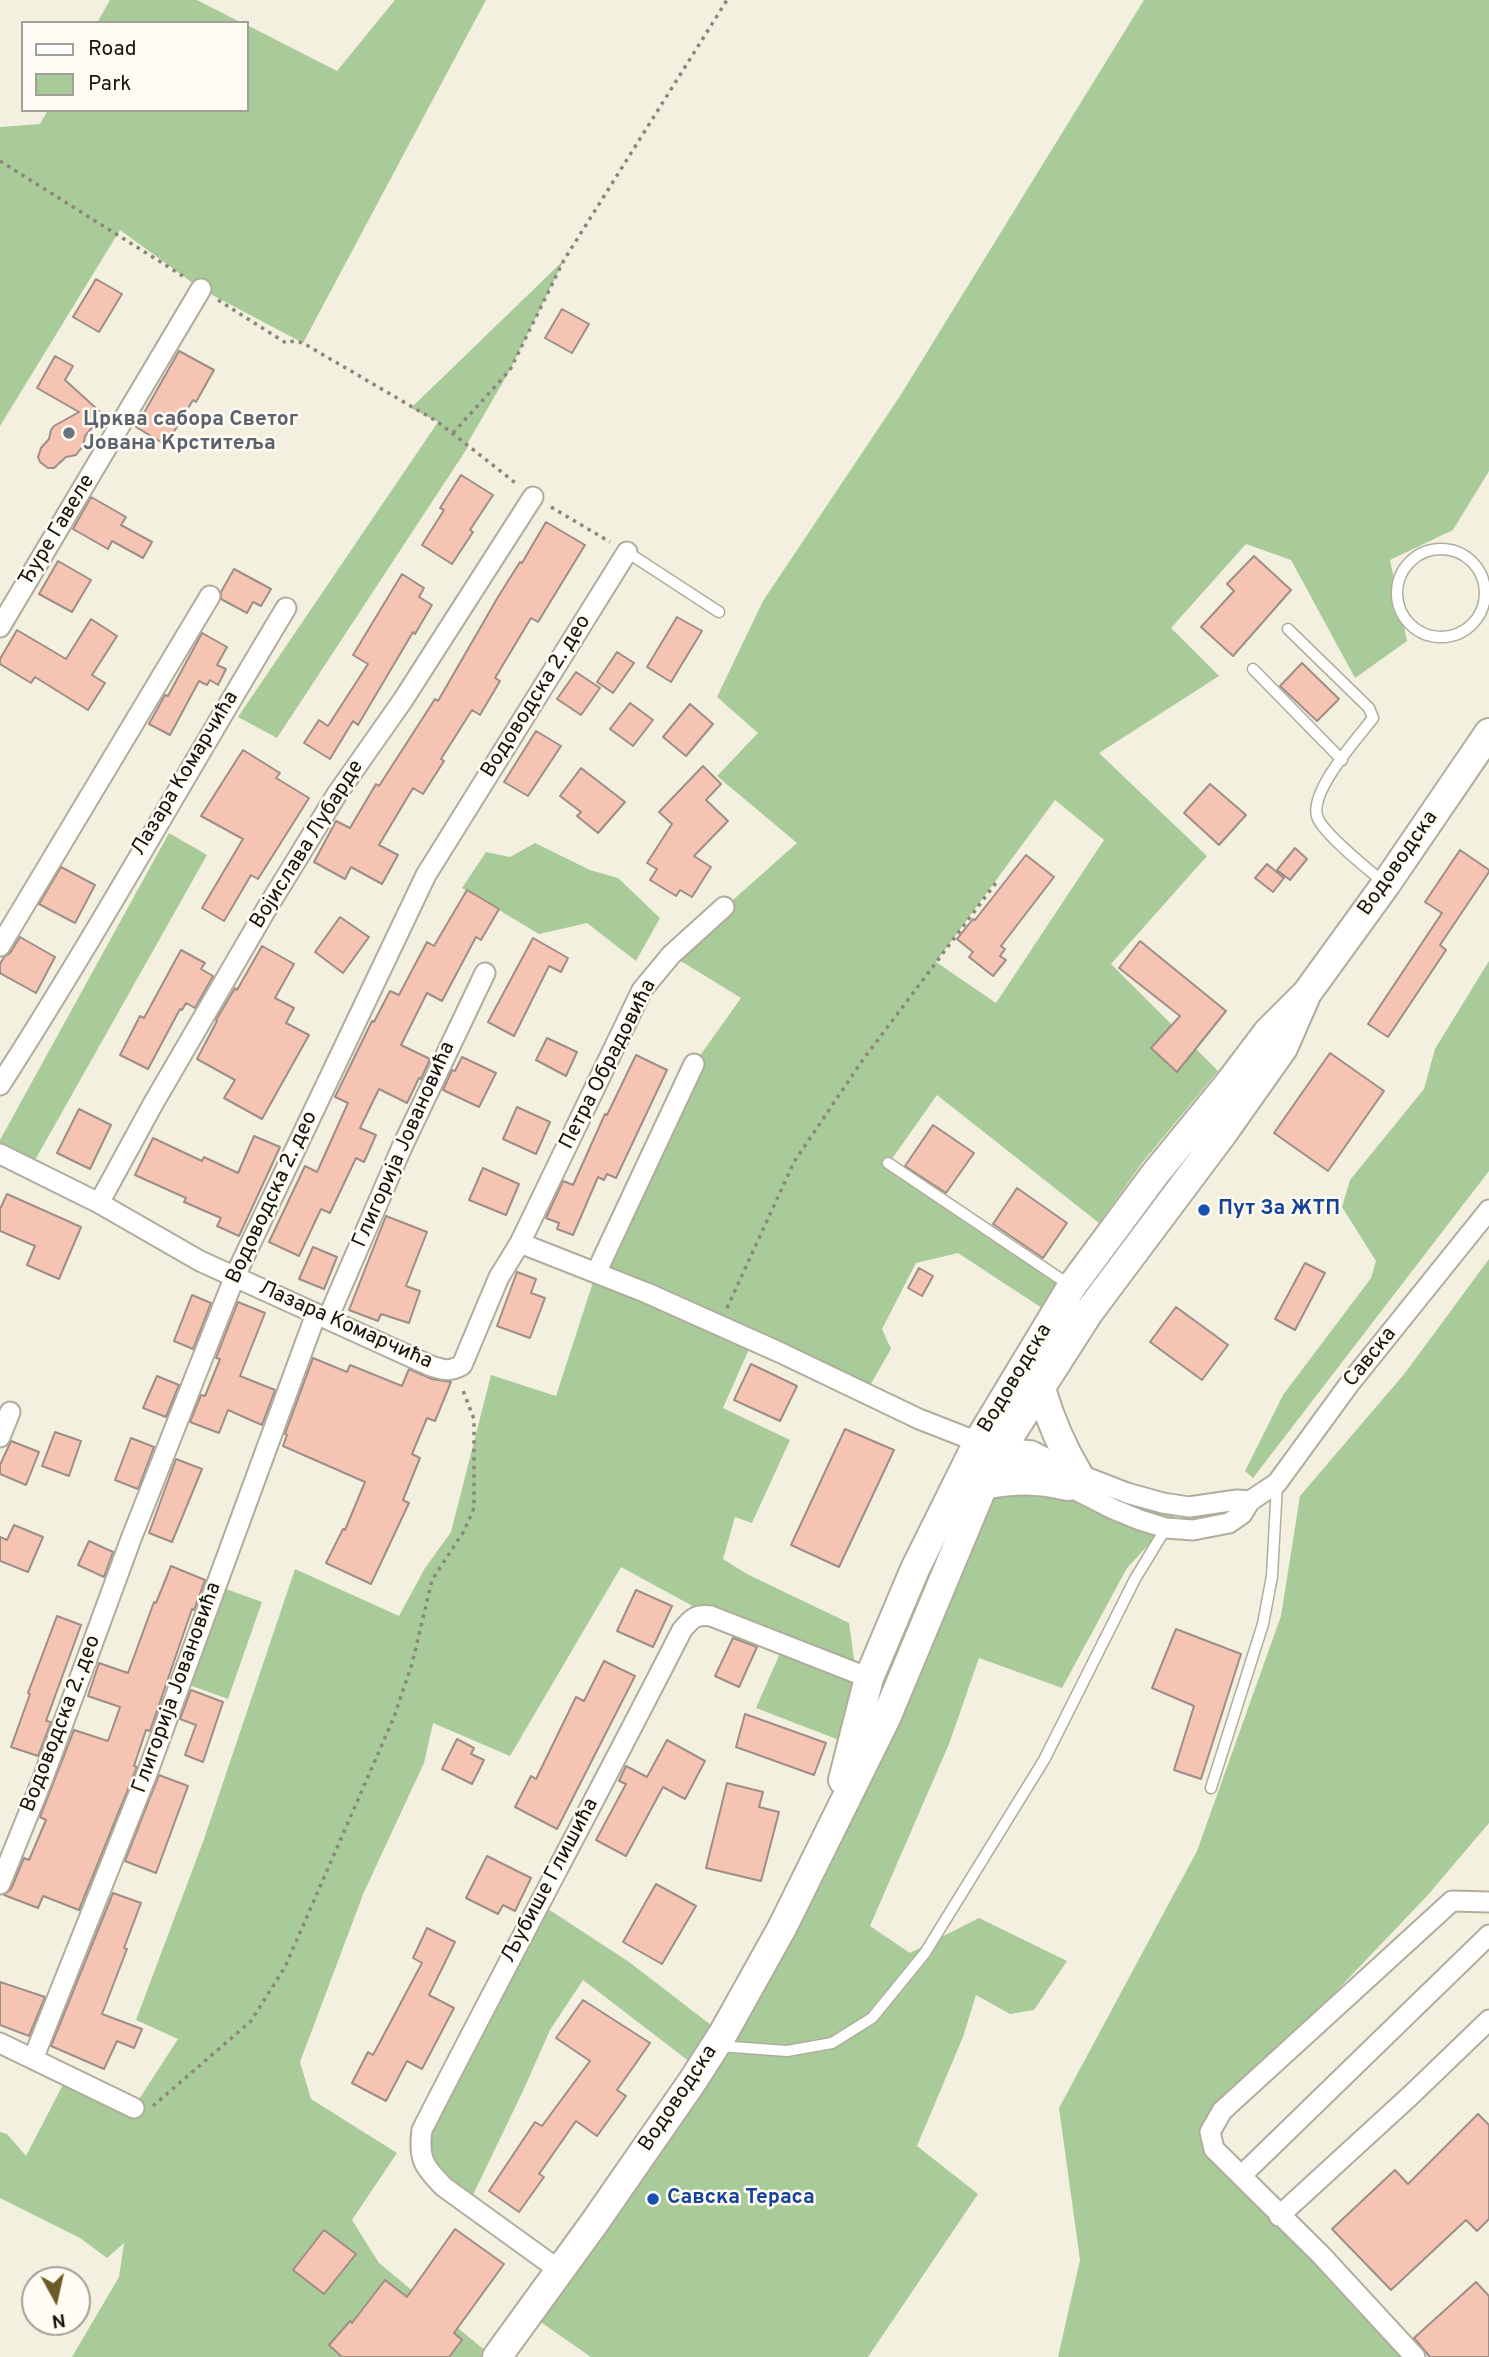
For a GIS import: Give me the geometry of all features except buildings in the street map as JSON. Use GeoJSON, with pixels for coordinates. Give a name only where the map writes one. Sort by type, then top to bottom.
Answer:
{"type":"FeatureCollection","features":[{"type":"Feature","properties":{"kind":"main road","name":"Водоводска"},"geometry":{"type":"LineString","coordinates":[[833,1824],[869,1678],[915,1569],[990,1445],[1072,1286],[1268,1032],[1307,993],[1489,733]]}},
{"type":"Feature","properties":{"kind":"main road","name":"Водоводска"},"geometry":{"type":"LineString","coordinates":[[497,2357],[610,2201],[715,2045],[782,1928],[886,1718],[984,1485],[990,1445],[1041,1389],[1089,1312],[1283,1048],[1307,993]]}},
{"type":"Feature","properties":{"kind":"main road"},"geometry":{"type":"LineString","coordinates":[[984,1485],[1016,1479],[1073,1480],[1041,1389]]}},
{"type":"Feature","properties":{"kind":"street","name":"Ђуре Гавеле"},"geometry":{"type":"LineString","coordinates":[[0,627],[201,289]]}},
{"type":"Feature","properties":{"kind":"street","name":"Војислава Лубарде"},"geometry":{"type":"LineString","coordinates":[[99,1203],[153,1104],[323,817],[533,497]]}},
{"type":"Feature","properties":{"kind":"street","name":"Водоводска 2. део"},"geometry":{"type":"LineString","coordinates":[[0,1884],[43,1778],[131,1539],[235,1276],[426,875],[627,552]]}},
{"type":"Feature","properties":{"kind":"street"},"geometry":{"type":"LineString","coordinates":[[0,946],[210,596]]}},
{"type":"Feature","properties":{"kind":"street","name":"Лазара Комарчића"},"geometry":{"type":"LineString","coordinates":[[0,1085],[59,993],[286,608]]}},
{"type":"Feature","properties":{"kind":"street","name":"Петра Обрадовића"},"geometry":{"type":"LineString","coordinates":[[520,1243],[642,990],[671,955],[724,906]]}},
{"type":"Feature","properties":{"kind":"street","name":"Глигорија Јовановића"},"geometry":{"type":"LineString","coordinates":[[33,2059],[148,1771],[322,1316],[485,973]]}},
{"type":"Feature","properties":{"kind":"street"},"geometry":{"type":"LineString","coordinates":[[596,1273],[694,1064]]}},
{"type":"Feature","properties":{"kind":"street","name":"Лазара Комарчића"},"geometry":{"type":"LineString","coordinates":[[0,1154],[99,1203],[200,1261],[444,1371],[454,1370],[462,1365],[499,1277],[520,1243]]}},
{"type":"Feature","properties":{"kind":"street","name":"Савска"},"geometry":{"type":"LineString","coordinates":[[1073,1480],[1113,1509],[1166,1528],[1193,1530],[1229,1523],[1242,1514],[1250,1501],[1277,1483],[1350,1383],[1485,1220]]}},
{"type":"Feature","properties":{"kind":"street"},"geometry":{"type":"LineString","coordinates":[[520,1243],[719,1325],[919,1419],[990,1445]]}},
{"type":"Feature","properties":{"kind":"street"},"geometry":{"type":"LineString","coordinates":[[0,1437],[10,1412]]}},
{"type":"Feature","properties":{"kind":"street","name":"Савска"},"geometry":{"type":"LineString","coordinates":[[990,1445],[1023,1468],[1163,1503],[1189,1507],[1237,1500],[1250,1501]]}},
{"type":"Feature","properties":{"kind":"street","name":"Љубише Глишића"},"geometry":{"type":"LineString","coordinates":[[559,2270],[444,2188],[428,2170],[419,2150],[422,2130],[512,1954],[682,1630],[693,1617],[711,1616],[869,1678]]}},
{"type":"Feature","properties":{"kind":"street"},"geometry":{"type":"LineString","coordinates":[[1415,2357],[1322,2256],[1214,2149],[1210,2132],[1222,2111],[1452,1901],[1489,1902]]}},
{"type":"Feature","properties":{"kind":"street"},"geometry":{"type":"LineString","coordinates":[[1241,2176],[1489,1935]]}},
{"type":"Feature","properties":{"kind":"street"},"geometry":{"type":"LineString","coordinates":[[1279,2216],[1489,2020]]}},
{"type":"Feature","properties":{"kind":"street"},"geometry":{"type":"LineString","coordinates":[[0,2043],[134,2108]]}},
{"type":"Feature","properties":{"kind":"lane"},"geometry":{"type":"LineString","coordinates":[[1440,548],[1467,557],[1486,581],[1483,607],[1477,620],[1465,631],[1436,637],[1421,633],[1409,624],[1400,612],[1396,597],[1398,582],[1404,568],[1426,551],[1440,548]]}},
{"type":"Feature","properties":{"kind":"lane"},"geometry":{"type":"LineString","coordinates":[[627,552],[719,612]]}},
{"type":"Feature","properties":{"kind":"lane"},"geometry":{"type":"LineString","coordinates":[[1288,629],[1370,708],[1373,718],[1329,778],[1317,800],[1317,815],[1324,828],[1385,884]]}},
{"type":"Feature","properties":{"kind":"lane"},"geometry":{"type":"LineString","coordinates":[[1253,669],[1342,760]]}},
{"type":"Feature","properties":{"kind":"lane"},"geometry":{"type":"LineString","coordinates":[[888,1163],[1072,1286]]}},
{"type":"Feature","properties":{"kind":"lane"},"geometry":{"type":"LineString","coordinates":[[1211,1788],[1263,1624],[1272,1576],[1277,1483]]}},
{"type":"Feature","properties":{"kind":"lane"},"geometry":{"type":"LineString","coordinates":[[715,2045],[787,2051],[832,2043],[872,2018],[925,1953],[1044,1760],[1135,1579],[1166,1528]]}},
{"type":"Feature","properties":{"kind":"path"},"geometry":{"type":"LineString","coordinates":[[453,433],[510,370],[564,260],[727,0]]}},
{"type":"Feature","properties":{"kind":"path"},"geometry":{"type":"LineString","coordinates":[[0,161],[286,343],[303,343],[438,422],[533,497],[627,552]]}},
{"type":"Feature","properties":{"kind":"path"},"geometry":{"type":"LineString","coordinates":[[719,1325],[794,1161],[862,1061],[998,880]]}},
{"type":"Feature","properties":{"kind":"path"},"geometry":{"type":"LineString","coordinates":[[134,2108],[146,2109],[155,2106],[251,2021],[285,1967],[321,1887],[394,1717],[412,1664],[432,1580],[464,1531],[474,1508],[474,1419],[454,1370]]}},
{"type":"Feature","properties":{"kind":"green space"},"geometry":{"type":"Polygon","coordinates":[[[110,0],[197,0],[238,21],[98,21],[110,0]]]}},
{"type":"Feature","properties":{"kind":"green space"},"geometry":{"type":"Polygon","coordinates":[[[395,0],[486,0],[303,343],[201,289],[120,230],[0,426],[0,127],[40,124],[47,112],[248,112],[248,26],[337,71],[395,0]]]}},
{"type":"Feature","properties":{"kind":"green space"},"geometry":{"type":"Polygon","coordinates":[[[1144,0],[1489,0],[1489,471],[1453,530],[1390,560],[1407,641],[1355,678],[1291,560],[1246,544],[1171,628],[1219,676],[1099,753],[1207,856],[1111,964],[1218,1071],[1142,1163],[1099,1223],[937,1095],[889,1163],[1072,1286],[1054,1316],[958,1253],[916,1263],[882,1329],[891,1349],[865,1394],[753,1340],[723,1408],[790,1440],[752,1523],[735,1517],[723,1559],[747,1574],[849,1623],[856,1673],[852,1745],[756,1708],[784,1644],[711,1616],[621,1567],[510,1756],[433,1723],[424,1763],[364,1892],[300,2062],[311,2099],[397,2153],[352,2220],[379,2263],[493,2357],[72,2357],[84,2336],[91,2336],[91,2325],[119,2277],[124,2243],[107,2258],[80,2238],[0,2198],[0,2132],[7,2134],[26,2156],[68,2075],[134,2107],[178,2039],[136,2020],[203,1842],[295,1569],[399,1616],[425,1568],[451,1532],[491,1375],[556,1396],[596,1273],[694,1064],[741,998],[671,955],[797,843],[717,776],[758,733],[717,697],[763,601],[900,396],[1144,0]],[[1055,800],[936,962],[996,1003],[1104,840],[1055,800]]]}},
{"type":"Feature","properties":{"kind":"green space"},"geometry":{"type":"Polygon","coordinates":[[[564,260],[510,370],[467,444],[468,447],[277,738],[238,717],[438,422],[411,408],[564,260]]]}},
{"type":"Feature","properties":{"kind":"green space"},"geometry":{"type":"Polygon","coordinates":[[[169,833],[207,855],[30,1169],[0,1154],[0,1140],[169,833]]]}},
{"type":"Feature","properties":{"kind":"green space"},"geometry":{"type":"Polygon","coordinates":[[[535,843],[590,870],[618,878],[660,918],[636,961],[587,923],[539,934],[462,888],[486,852],[510,857],[535,843]]]}},
{"type":"Feature","properties":{"kind":"green space"},"geometry":{"type":"Polygon","coordinates":[[[1489,961],[1489,1171],[1253,1478],[1245,1471],[1283,1395],[1371,1278],[1376,1261],[1342,1207],[1350,1180],[1424,1089],[1435,1049],[1489,961]]]}},
{"type":"Feature","properties":{"kind":"green space"},"geometry":{"type":"Polygon","coordinates":[[[1489,1259],[1489,1823],[1427,1896],[1222,2111],[1210,2132],[1404,2357],[1058,2357],[1080,2260],[1059,2108],[1197,1851],[1281,1616],[1300,1496],[1405,1373],[1489,1259]]]}},
{"type":"Feature","properties":{"kind":"green space"},"geometry":{"type":"Polygon","coordinates":[[[984,1485],[1097,1485],[1175,1516],[1127,1568],[1062,1688],[979,1658],[949,1744],[870,1926],[910,1953],[979,1918],[1067,1961],[1034,2010],[1010,2014],[976,1995],[963,2037],[917,2146],[978,2194],[868,2357],[591,2357],[529,2314],[692,2082],[984,1485]]]}},
{"type":"Feature","properties":{"kind":"green space"},"geometry":{"type":"Polygon","coordinates":[[[215,1585],[262,1602],[228,1699],[181,1682],[215,1585]]]}},
{"type":"Feature","properties":{"kind":"green space"},"geometry":{"type":"Polygon","coordinates":[[[539,1903],[629,1962],[711,2025],[690,2062],[583,1980],[550,2030],[468,2205],[444,2187],[422,2130],[539,1903]]]}},
{"type":"Feature","properties":{"kind":"place","name":"Црква сабора Светог Јована Крститеља"},"geometry":{"type":"Point","coordinates":[69,433]}},
{"type":"Feature","properties":{"kind":"place","name":"Пут За ЖТП"},"geometry":{"type":"Point","coordinates":[1204,1210]}},
{"type":"Feature","properties":{"kind":"place","name":"Савска Тераса"},"geometry":{"type":"Point","coordinates":[653,2199]}}]}
